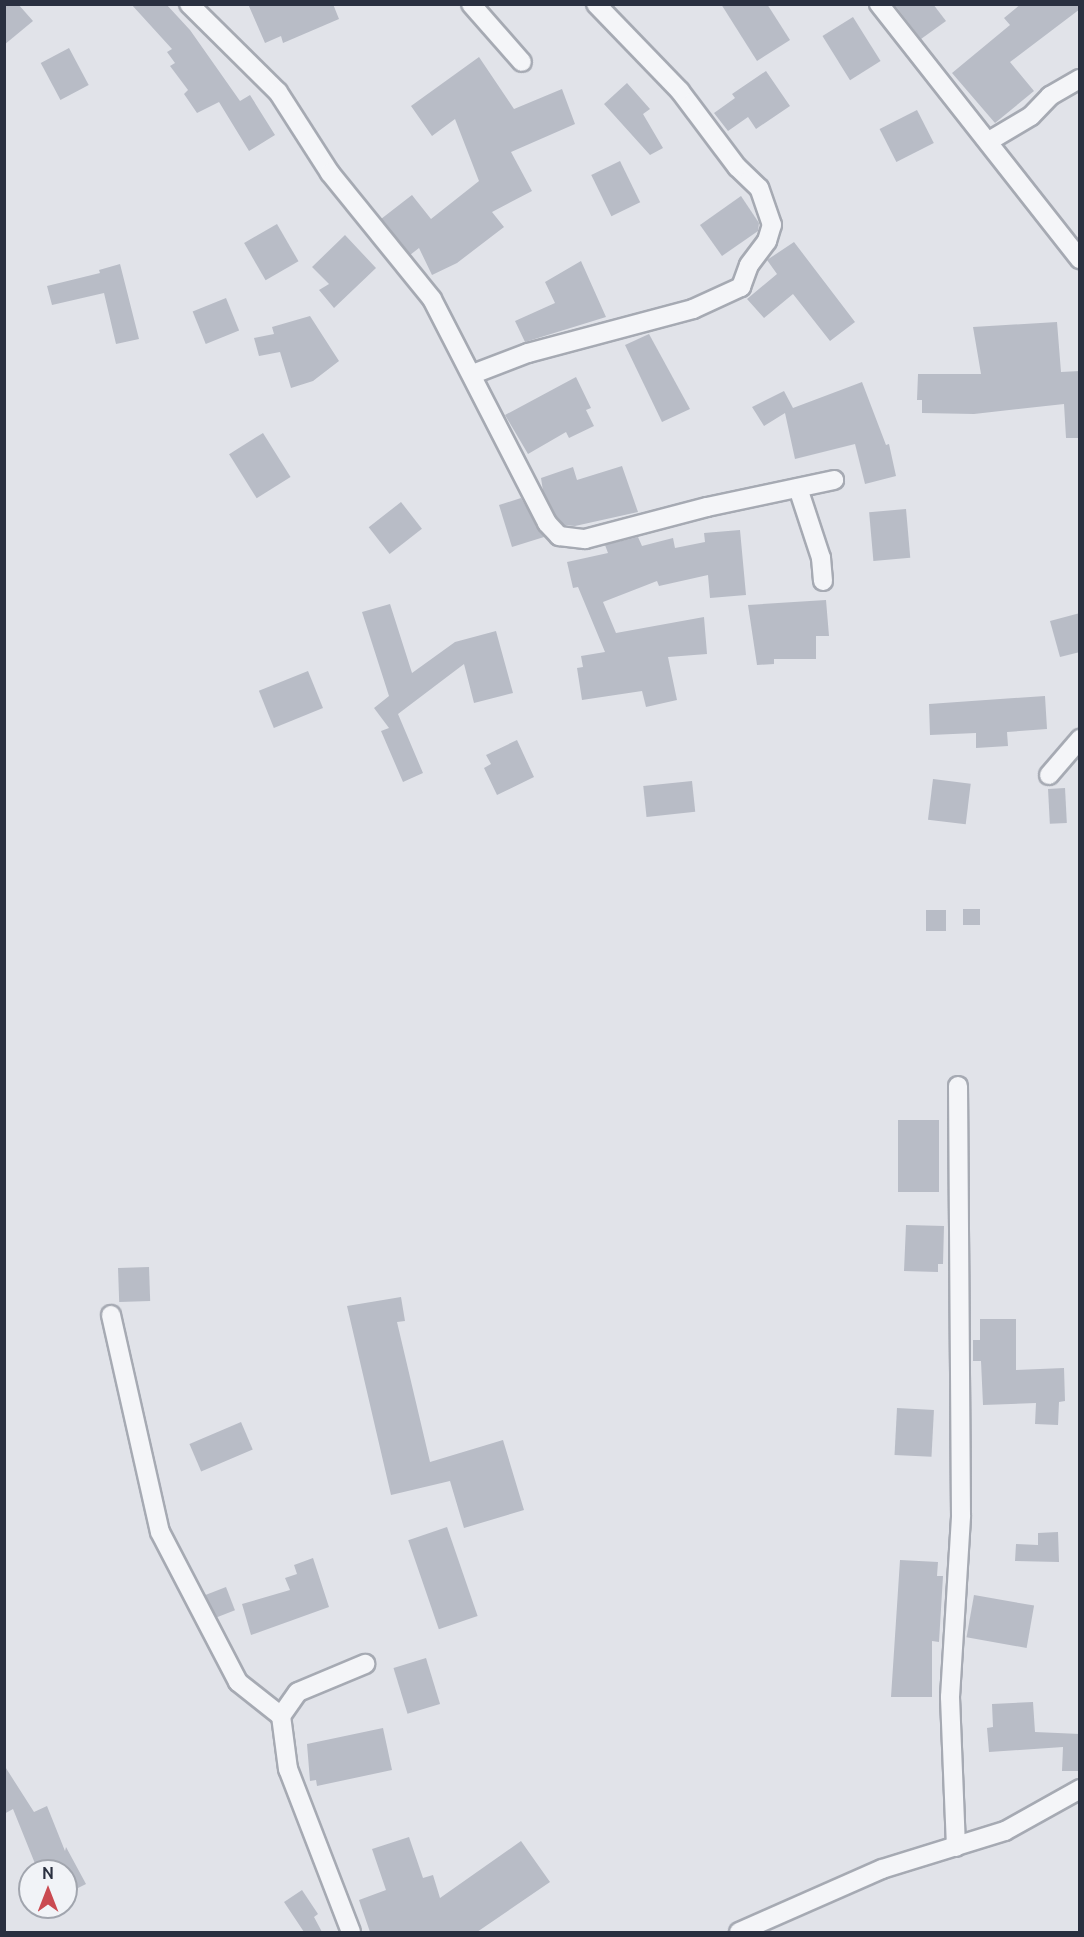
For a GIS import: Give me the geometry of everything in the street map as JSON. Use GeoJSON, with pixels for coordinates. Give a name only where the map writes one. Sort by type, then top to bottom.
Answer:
{"type":"FeatureCollection","features":[{"type":"Feature","properties":{"kind":"street"},"geometry":{"type":"LineString","coordinates":[[189,4],[278,92],[330,173],[432,298],[473,374],[547,523],[559,536],[585,539],[834,480]]}},
{"type":"Feature","properties":{"kind":"street"},"geometry":{"type":"LineString","coordinates":[[471,4],[522,62]]}},
{"type":"Feature","properties":{"kind":"street"},"geometry":{"type":"LineString","coordinates":[[473,374],[528,354],[693,309],[741,287],[749,265],[767,241],[772,225],[759,188],[737,167],[680,91],[596,4]]}},
{"type":"Feature","properties":{"kind":"street"},"geometry":{"type":"LineString","coordinates":[[879,4],[1080,259]]}},
{"type":"Feature","properties":{"kind":"street"},"geometry":{"type":"LineString","coordinates":[[989,141],[1031,116],[1050,96],[1080,80]]}},
{"type":"Feature","properties":{"kind":"street"},"geometry":{"type":"LineString","coordinates":[[798,488],[820,558],[823,581]]}},
{"type":"Feature","properties":{"kind":"street"},"geometry":{"type":"LineString","coordinates":[[1049,775],[1080,739]]}},
{"type":"Feature","properties":{"kind":"street"},"geometry":{"type":"LineString","coordinates":[[956,1847],[950,1697],[961,1515],[958,1086]]}},
{"type":"Feature","properties":{"kind":"street"},"geometry":{"type":"LineString","coordinates":[[111,1315],[160,1532],[238,1682],[281,1716]]}},
{"type":"Feature","properties":{"kind":"street"},"geometry":{"type":"LineString","coordinates":[[351,1932],[288,1769],[281,1716],[298,1692],[365,1664]]}},
{"type":"Feature","properties":{"kind":"street"},"geometry":{"type":"LineString","coordinates":[[739,1932],[882,1869],[1005,1831],[1080,1789]]}},
{"type":"Feature","properties":{"kind":"building"},"geometry":{"type":"Polygon","coordinates":[[[4,4],[18,4],[33,21],[4,45],[4,4]]]}},
{"type":"Feature","properties":{"kind":"building"},"geometry":{"type":"Polygon","coordinates":[[[131,4],[166,4],[190,30],[240,101],[250,95],[275,135],[249,151],[219,102],[197,113],[184,94],[188,90],[170,66],[175,63],[167,52],[172,49],[131,4]]]}},
{"type":"Feature","properties":{"kind":"building"},"geometry":{"type":"Polygon","coordinates":[[[248,4],[333,4],[339,19],[283,43],[281,36],[265,43],[248,4]]]}},
{"type":"Feature","properties":{"kind":"building"},"geometry":{"type":"Polygon","coordinates":[[[721,4],[767,4],[790,40],[757,61],[721,4]]]}},
{"type":"Feature","properties":{"kind":"building"},"geometry":{"type":"Polygon","coordinates":[[[894,4],[933,4],[946,21],[921,39],[894,4]]]}},
{"type":"Feature","properties":{"kind":"building"},"geometry":{"type":"Polygon","coordinates":[[[1021,4],[1080,4],[1080,9],[1010,62],[1034,91],[995,123],[952,73],[1010,25],[1004,18],[1021,4]]]}},
{"type":"Feature","properties":{"kind":"building"},"geometry":{"type":"Polygon","coordinates":[[[853,17],[881,61],[850,80],[822,36],[853,17]]]}},
{"type":"Feature","properties":{"kind":"building"},"geometry":{"type":"Polygon","coordinates":[[[69,48],[89,85],[60,100],[41,63],[69,48]]]}},
{"type":"Feature","properties":{"kind":"building"},"geometry":{"type":"Polygon","coordinates":[[[479,57],[514,109],[562,89],[575,124],[511,152],[532,191],[492,212],[504,227],[457,263],[432,275],[419,248],[410,255],[381,219],[412,195],[431,219],[479,181],[455,119],[432,136],[411,106],[479,57]]]}},
{"type":"Feature","properties":{"kind":"building"},"geometry":{"type":"Polygon","coordinates":[[[766,71],[790,106],[756,129],[748,117],[728,131],[714,113],[735,98],[732,94],[766,71]]]}},
{"type":"Feature","properties":{"kind":"building"},"geometry":{"type":"Polygon","coordinates":[[[627,83],[650,109],[643,114],[663,148],[650,155],[604,104],[627,83]]]}},
{"type":"Feature","properties":{"kind":"building"},"geometry":{"type":"Polygon","coordinates":[[[917,110],[934,143],[896,162],[880,129],[917,110]]]}},
{"type":"Feature","properties":{"kind":"building"},"geometry":{"type":"Polygon","coordinates":[[[620,161],[640,202],[611,216],[591,175],[620,161]]]}},
{"type":"Feature","properties":{"kind":"building"},"geometry":{"type":"Polygon","coordinates":[[[741,196],[759,223],[758,231],[722,256],[700,225],[741,196]]]}},
{"type":"Feature","properties":{"kind":"building"},"geometry":{"type":"Polygon","coordinates":[[[277,224],[298,261],[266,280],[244,243],[277,224]]]}},
{"type":"Feature","properties":{"kind":"building"},"geometry":{"type":"Polygon","coordinates":[[[345,235],[376,268],[334,308],[319,290],[329,284],[312,267],[345,235]]]}},
{"type":"Feature","properties":{"kind":"building"},"geometry":{"type":"Polygon","coordinates":[[[794,242],[855,322],[830,341],[793,294],[764,318],[747,299],[777,274],[767,260],[794,242]]]}},
{"type":"Feature","properties":{"kind":"building"},"geometry":{"type":"Polygon","coordinates":[[[581,261],[606,317],[525,342],[515,321],[555,303],[545,282],[581,261]]]}},
{"type":"Feature","properties":{"kind":"building"},"geometry":{"type":"Polygon","coordinates":[[[120,264],[139,339],[116,344],[104,293],[52,305],[47,286],[100,273],[99,270],[120,264]]]}},
{"type":"Feature","properties":{"kind":"building"},"geometry":{"type":"Polygon","coordinates":[[[226,298],[239,330],[206,344],[193,311],[226,298]]]}},
{"type":"Feature","properties":{"kind":"building"},"geometry":{"type":"Polygon","coordinates":[[[310,316],[339,361],[313,381],[291,388],[280,352],[259,356],[254,338],[274,334],[272,327],[310,316]]]}},
{"type":"Feature","properties":{"kind":"building"},"geometry":{"type":"Polygon","coordinates":[[[1057,322],[1061,372],[1080,371],[1080,438],[1066,438],[1064,404],[974,414],[922,413],[922,400],[917,400],[918,374],[981,374],[973,327],[1057,322]]]}},
{"type":"Feature","properties":{"kind":"building"},"geometry":{"type":"Polygon","coordinates":[[[649,334],[690,409],[662,422],[625,345],[649,334]]]}},
{"type":"Feature","properties":{"kind":"building"},"geometry":{"type":"Polygon","coordinates":[[[576,377],[591,408],[586,410],[594,426],[569,438],[566,432],[528,454],[505,415],[576,377]]]}},
{"type":"Feature","properties":{"kind":"building"},"geometry":{"type":"Polygon","coordinates":[[[862,382],[886,445],[889,444],[896,476],[865,484],[855,444],[795,459],[785,413],[764,426],[752,407],[784,391],[793,408],[862,382]]]}},
{"type":"Feature","properties":{"kind":"building"},"geometry":{"type":"Polygon","coordinates":[[[263,433],[291,477],[257,498],[229,454],[263,433]]]}},
{"type":"Feature","properties":{"kind":"building"},"geometry":{"type":"Polygon","coordinates":[[[622,466],[638,512],[575,526],[564,525],[556,516],[543,491],[541,478],[573,467],[577,480],[622,466]]]}},
{"type":"Feature","properties":{"kind":"building"},"geometry":{"type":"Polygon","coordinates":[[[521,498],[544,537],[512,547],[499,505],[521,498]]]}},
{"type":"Feature","properties":{"kind":"building"},"geometry":{"type":"Polygon","coordinates":[[[401,502],[422,529],[390,554],[369,527],[401,502]]]}},
{"type":"Feature","properties":{"kind":"building"},"geometry":{"type":"Polygon","coordinates":[[[906,509],[910,558],[873,561],[869,512],[906,509]]]}},
{"type":"Feature","properties":{"kind":"building"},"geometry":{"type":"Polygon","coordinates":[[[740,530],[746,595],[710,598],[708,575],[659,586],[657,581],[603,602],[616,633],[704,617],[707,654],[668,657],[677,700],[646,707],[642,691],[582,700],[577,668],[583,667],[581,656],[605,652],[578,587],[573,588],[567,562],[608,553],[605,545],[638,537],[642,546],[673,538],[675,548],[705,542],[704,533],[740,530]]]}},
{"type":"Feature","properties":{"kind":"building"},"geometry":{"type":"Polygon","coordinates":[[[826,600],[829,636],[816,636],[816,659],[774,659],[774,664],[757,665],[748,605],[826,600]]]}},
{"type":"Feature","properties":{"kind":"building"},"geometry":{"type":"Polygon","coordinates":[[[390,604],[412,673],[455,642],[496,631],[513,693],[474,703],[464,664],[398,714],[423,773],[403,782],[381,731],[389,728],[374,708],[389,696],[362,612],[390,604]]]}},
{"type":"Feature","properties":{"kind":"building"},"geometry":{"type":"Polygon","coordinates":[[[1080,613],[1080,652],[1060,657],[1050,621],[1080,613]]]}},
{"type":"Feature","properties":{"kind":"building"},"geometry":{"type":"Polygon","coordinates":[[[308,671],[323,708],[274,728],[259,691],[308,671]]]}},
{"type":"Feature","properties":{"kind":"building"},"geometry":{"type":"Polygon","coordinates":[[[1045,696],[1047,729],[1007,732],[1008,746],[976,748],[976,733],[930,735],[929,704],[1045,696]]]}},
{"type":"Feature","properties":{"kind":"building"},"geometry":{"type":"Polygon","coordinates":[[[517,740],[534,777],[497,795],[484,768],[491,764],[486,755],[517,740]]]}},
{"type":"Feature","properties":{"kind":"building"},"geometry":{"type":"Polygon","coordinates":[[[933,779],[971,784],[966,824],[928,820],[933,779]]]}},
{"type":"Feature","properties":{"kind":"building"},"geometry":{"type":"Polygon","coordinates":[[[692,781],[695,812],[647,817],[643,786],[692,781]]]}},
{"type":"Feature","properties":{"kind":"building"},"geometry":{"type":"Polygon","coordinates":[[[1065,788],[1067,823],[1050,824],[1048,789],[1065,788]]]}},
{"type":"Feature","properties":{"kind":"building"},"geometry":{"type":"Polygon","coordinates":[[[963,909],[980,909],[980,925],[963,925],[963,909]]]}},
{"type":"Feature","properties":{"kind":"building"},"geometry":{"type":"Polygon","coordinates":[[[926,910],[946,910],[946,931],[926,931],[926,910]]]}},
{"type":"Feature","properties":{"kind":"building"},"geometry":{"type":"Polygon","coordinates":[[[898,1120],[939,1120],[939,1192],[898,1192],[898,1120]]]}},
{"type":"Feature","properties":{"kind":"building"},"geometry":{"type":"Polygon","coordinates":[[[906,1225],[944,1226],[943,1264],[938,1264],[938,1272],[904,1271],[906,1225]]]}},
{"type":"Feature","properties":{"kind":"building"},"geometry":{"type":"Polygon","coordinates":[[[149,1267],[150,1301],[119,1302],[118,1268],[149,1267]]]}},
{"type":"Feature","properties":{"kind":"building"},"geometry":{"type":"Polygon","coordinates":[[[401,1297],[405,1321],[397,1322],[430,1462],[503,1440],[524,1510],[464,1528],[450,1481],[391,1495],[347,1306],[401,1297]]]}},
{"type":"Feature","properties":{"kind":"building"},"geometry":{"type":"Polygon","coordinates":[[[980,1319],[1016,1319],[1016,1370],[1064,1368],[1065,1401],[1059,1402],[1058,1425],[1035,1424],[1036,1403],[983,1405],[981,1361],[973,1361],[973,1340],[980,1340],[980,1319]]]}},
{"type":"Feature","properties":{"kind":"building"},"geometry":{"type":"Polygon","coordinates":[[[897,1408],[934,1410],[931,1457],[895,1455],[897,1408]]]}},
{"type":"Feature","properties":{"kind":"building"},"geometry":{"type":"Polygon","coordinates":[[[241,1422],[253,1450],[201,1471],[189,1444],[241,1422]]]}},
{"type":"Feature","properties":{"kind":"building"},"geometry":{"type":"Polygon","coordinates":[[[447,1527],[478,1616],[439,1629],[408,1540],[447,1527]]]}},
{"type":"Feature","properties":{"kind":"building"},"geometry":{"type":"Polygon","coordinates":[[[1058,1532],[1059,1562],[1015,1561],[1016,1544],[1038,1545],[1038,1533],[1058,1532]]]}},
{"type":"Feature","properties":{"kind":"building"},"geometry":{"type":"Polygon","coordinates":[[[313,1558],[329,1607],[251,1635],[242,1604],[290,1590],[285,1578],[297,1574],[294,1565],[313,1558]]]}},
{"type":"Feature","properties":{"kind":"building"},"geometry":{"type":"Polygon","coordinates":[[[900,1560],[938,1562],[937,1576],[943,1576],[939,1642],[932,1641],[932,1697],[891,1697],[900,1560]]]}},
{"type":"Feature","properties":{"kind":"building"},"geometry":{"type":"Polygon","coordinates":[[[226,1587],[235,1610],[214,1618],[205,1595],[226,1587]]]}},
{"type":"Feature","properties":{"kind":"building"},"geometry":{"type":"Polygon","coordinates":[[[974,1595],[1034,1606],[1027,1648],[967,1637],[974,1595]]]}},
{"type":"Feature","properties":{"kind":"building"},"geometry":{"type":"Polygon","coordinates":[[[426,1658],[440,1704],[408,1714],[393,1668],[426,1658]]]}},
{"type":"Feature","properties":{"kind":"building"},"geometry":{"type":"Polygon","coordinates":[[[1033,1702],[1035,1732],[1080,1734],[1080,1771],[1062,1771],[1063,1747],[989,1752],[987,1728],[993,1727],[992,1704],[1033,1702]]]}},
{"type":"Feature","properties":{"kind":"building"},"geometry":{"type":"Polygon","coordinates":[[[383,1728],[392,1770],[317,1786],[316,1780],[310,1781],[307,1744],[383,1728]]]}},
{"type":"Feature","properties":{"kind":"building"},"geometry":{"type":"Polygon","coordinates":[[[4,1765],[34,1812],[47,1806],[65,1851],[66,1847],[72,1859],[33,1859],[13,1809],[4,1814],[4,1765]]]}},
{"type":"Feature","properties":{"kind":"building"},"geometry":{"type":"Polygon","coordinates":[[[409,1837],[423,1878],[433,1875],[440,1898],[521,1841],[550,1882],[477,1932],[370,1932],[359,1900],[386,1890],[372,1849],[409,1837]]]}},
{"type":"Feature","properties":{"kind":"building"},"geometry":{"type":"Polygon","coordinates":[[[78,1869],[86,1884],[78,1888],[78,1869]]]}},
{"type":"Feature","properties":{"kind":"building"},"geometry":{"type":"Polygon","coordinates":[[[302,1890],[318,1914],[314,1917],[322,1932],[304,1932],[284,1902],[302,1890]]]}}]}
